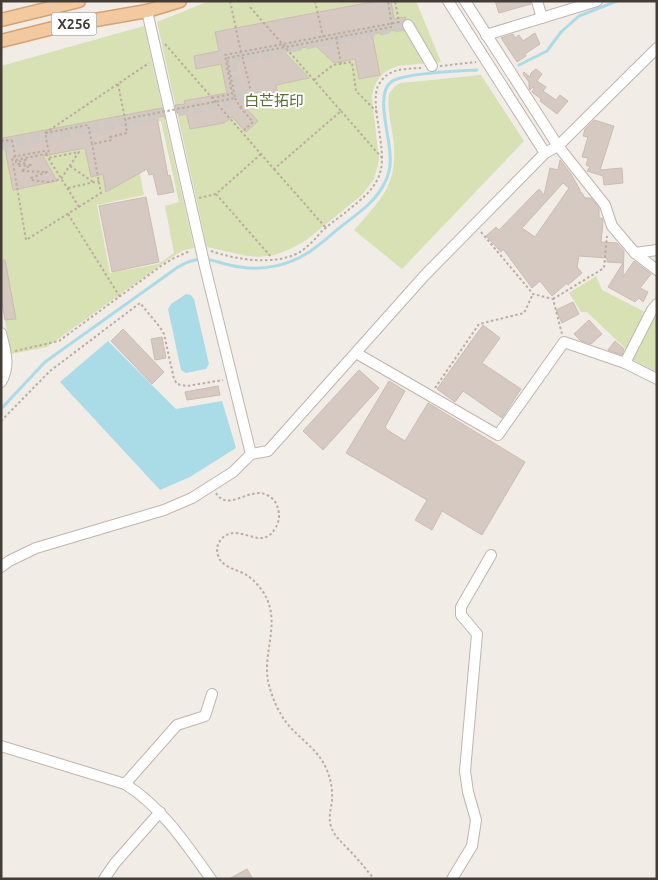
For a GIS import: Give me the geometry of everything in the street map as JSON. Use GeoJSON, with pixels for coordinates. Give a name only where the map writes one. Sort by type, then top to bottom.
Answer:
{"type":"FeatureCollection","features":[{"type":"Feature","properties":{"kind":"main road","name":"X256"},"geometry":{"type":"LineString","coordinates":[[1,20],[79,1]]}},
{"type":"Feature","properties":{"kind":"main road","name":"X256"},"geometry":{"type":"LineString","coordinates":[[1,41],[61,26],[146,11],[180,1]]}},
{"type":"Feature","properties":{"kind":"street"},"geometry":{"type":"LineString","coordinates":[[448,1],[545,153]]}},
{"type":"Feature","properties":{"kind":"street"},"geometry":{"type":"LineString","coordinates":[[465,1],[558,146],[605,205],[612,226],[635,253],[657,270]]}},
{"type":"Feature","properties":{"kind":"street"},"geometry":{"type":"LineString","coordinates":[[537,1],[542,18]]}},
{"type":"Feature","properties":{"kind":"street"},"geometry":{"type":"LineString","coordinates":[[486,35],[596,1]]}},
{"type":"Feature","properties":{"kind":"street"},"geometry":{"type":"LineString","coordinates":[[146,11],[205,267],[251,454]]}},
{"type":"Feature","properties":{"kind":"street"},"geometry":{"type":"LineString","coordinates":[[408,25],[432,66]]}},
{"type":"Feature","properties":{"kind":"street"},"geometry":{"type":"LineString","coordinates":[[1,568],[8,560],[36,548],[164,510],[192,498],[233,472],[251,454],[268,451],[425,276],[475,224],[545,153],[558,146],[657,48]]}},
{"type":"Feature","properties":{"kind":"street"},"geometry":{"type":"LineString","coordinates":[[635,253],[657,250]]}},
{"type":"Feature","properties":{"kind":"street"},"geometry":{"type":"LineString","coordinates":[[625,363],[655,309]]}},
{"type":"Feature","properties":{"kind":"street"},"geometry":{"type":"LineString","coordinates":[[1,333],[7,365],[6,374],[1,382]]}},
{"type":"Feature","properties":{"kind":"street"},"geometry":{"type":"LineString","coordinates":[[356,353],[498,435],[564,342],[625,363],[657,379]]}},
{"type":"Feature","properties":{"kind":"street"},"geometry":{"type":"LineString","coordinates":[[452,879],[472,846],[476,820],[468,792],[465,771],[477,634],[462,615],[461,607],[491,555]]}},
{"type":"Feature","properties":{"kind":"street"},"geometry":{"type":"LineString","coordinates":[[125,784],[177,725],[205,716],[212,694]]}},
{"type":"Feature","properties":{"kind":"street"},"geometry":{"type":"LineString","coordinates":[[1,746],[125,784],[141,794],[160,812],[211,879]]}},
{"type":"Feature","properties":{"kind":"street"},"geometry":{"type":"LineString","coordinates":[[104,879],[115,863],[160,812]]}},
{"type":"Feature","properties":{"kind":"path"},"geometry":{"type":"LineString","coordinates":[[230,1],[254,103],[240,107]]}},
{"type":"Feature","properties":{"kind":"path"},"geometry":{"type":"LineString","coordinates":[[315,1],[323,37]]}},
{"type":"Feature","properties":{"kind":"path"},"geometry":{"type":"LineString","coordinates":[[212,98],[232,94],[224,55],[392,27],[388,1]]}},
{"type":"Feature","properties":{"kind":"path"},"geometry":{"type":"LineString","coordinates":[[242,132],[253,122],[235,98],[228,58],[283,44],[399,22],[395,1]]}},
{"type":"Feature","properties":{"kind":"path"},"geometry":{"type":"LineString","coordinates":[[250,7],[382,158]]}},
{"type":"Feature","properties":{"kind":"path"},"geometry":{"type":"LineString","coordinates":[[336,37],[341,64]]}},
{"type":"Feature","properties":{"kind":"path"},"geometry":{"type":"LineString","coordinates":[[162,41],[326,228]]}},
{"type":"Feature","properties":{"kind":"path"},"geometry":{"type":"LineString","coordinates":[[46,133],[157,57]]}},
{"type":"Feature","properties":{"kind":"path"},"geometry":{"type":"LineString","coordinates":[[5,353],[59,341],[174,258],[201,249],[242,259],[284,258],[299,252],[370,191],[378,180],[382,158],[376,97],[378,87],[384,78],[391,71],[486,61]]}},
{"type":"Feature","properties":{"kind":"path"},"geometry":{"type":"LineString","coordinates":[[314,80],[333,65],[352,62],[356,91],[377,112]]}},
{"type":"Feature","properties":{"kind":"path"},"geometry":{"type":"LineString","coordinates":[[92,144],[111,140],[110,137],[127,133],[118,84]]}},
{"type":"Feature","properties":{"kind":"path"},"geometry":{"type":"LineString","coordinates":[[125,119],[235,98]]}},
{"type":"Feature","properties":{"kind":"path"},"geometry":{"type":"LineString","coordinates":[[274,169],[341,110]]}},
{"type":"Feature","properties":{"kind":"path"},"geometry":{"type":"LineString","coordinates":[[46,133],[88,125],[101,193],[79,207],[68,214],[26,240],[12,157],[44,151],[79,207]]}},
{"type":"Feature","properties":{"kind":"path"},"geometry":{"type":"LineString","coordinates":[[16,160],[49,153],[46,133]]}},
{"type":"Feature","properties":{"kind":"path"},"geometry":{"type":"LineString","coordinates":[[1,141],[12,140],[16,160]]}},
{"type":"Feature","properties":{"kind":"path"},"geometry":{"type":"LineString","coordinates":[[16,160],[16,162],[26,160],[25,163],[18,164],[18,166],[31,165],[21,171],[47,172],[31,178],[31,180],[48,182],[61,179],[80,152],[48,158]]}},
{"type":"Feature","properties":{"kind":"path"},"geometry":{"type":"LineString","coordinates":[[190,200],[216,194],[261,154]]}},
{"type":"Feature","properties":{"kind":"path"},"geometry":{"type":"LineString","coordinates":[[70,166],[94,182]]}},
{"type":"Feature","properties":{"kind":"path"},"geometry":{"type":"LineString","coordinates":[[67,188],[99,181]]}},
{"type":"Feature","properties":{"kind":"path"},"geometry":{"type":"LineString","coordinates":[[216,194],[273,258]]}},
{"type":"Feature","properties":{"kind":"path"},"geometry":{"type":"LineString","coordinates":[[68,214],[120,297]]}},
{"type":"Feature","properties":{"kind":"path"},"geometry":{"type":"LineString","coordinates":[[475,224],[533,294],[553,299],[604,268],[606,238],[612,226]]}},
{"type":"Feature","properties":{"kind":"path"},"geometry":{"type":"LineString","coordinates":[[430,396],[479,324],[524,313],[533,294]]}},
{"type":"Feature","properties":{"kind":"path"},"geometry":{"type":"LineString","coordinates":[[553,299],[564,342]]}},
{"type":"Feature","properties":{"kind":"path"},"geometry":{"type":"LineString","coordinates":[[1,421],[50,371],[140,303],[164,334],[174,379],[177,384],[187,386],[233,378]]}},
{"type":"Feature","properties":{"kind":"path"},"geometry":{"type":"LineString","coordinates":[[218,482],[215,487],[216,494],[225,501],[231,501],[250,493],[264,493],[275,501],[280,514],[276,527],[267,536],[253,538],[230,533],[219,542],[217,548],[218,556],[221,562],[227,566],[247,575],[259,586],[267,599],[272,614],[272,629],[266,662],[272,697],[290,727],[314,750],[324,764],[331,787],[329,816],[335,835],[374,879]]}},
{"type":"Feature","properties":{"kind":"green space","name":"白芒拓印"},"geometry":{"type":"Polygon","coordinates":[[[209,1],[416,1],[441,62],[398,66],[380,77],[372,97],[379,160],[374,179],[362,195],[305,241],[275,255],[258,257],[207,247],[157,22],[209,1]]]}},
{"type":"Feature","properties":{"kind":"green space"},"geometry":{"type":"Polygon","coordinates":[[[144,26],[194,248],[184,250],[172,257],[47,347],[11,354],[1,298],[1,66],[144,26]],[[161,121],[131,127],[144,195],[97,205],[110,273],[158,264],[174,253],[165,206],[179,202],[161,121]]]}},
{"type":"Feature","properties":{"kind":"green space"},"geometry":{"type":"Polygon","coordinates":[[[481,75],[524,141],[402,269],[354,230],[387,189],[394,167],[389,94],[395,86],[401,83],[481,75]]]}},
{"type":"Feature","properties":{"kind":"green space"},"geometry":{"type":"Polygon","coordinates":[[[596,276],[602,290],[647,313],[627,350],[587,312],[581,312],[569,293],[596,276]]]}},
{"type":"Feature","properties":{"kind":"green space"},"geometry":{"type":"Polygon","coordinates":[[[654,318],[657,319],[657,372],[633,360],[654,318]]]}},
{"type":"Feature","properties":{"kind":"water"},"geometry":{"type":"Polygon","coordinates":[[[186,294],[191,295],[194,299],[209,364],[206,369],[186,373],[181,370],[168,309],[171,304],[186,294]]]}},
{"type":"Feature","properties":{"kind":"water"},"geometry":{"type":"Polygon","coordinates":[[[108,341],[176,409],[222,401],[236,448],[190,477],[160,490],[60,382],[108,341]]]}},
{"type":"Feature","properties":{"kind":"building"},"geometry":{"type":"Polygon","coordinates":[[[377,1],[391,1],[394,19],[405,17],[406,19],[402,22],[402,29],[372,34],[380,75],[359,79],[355,59],[334,63],[315,45],[284,52],[309,78],[276,85],[278,99],[246,108],[258,121],[246,132],[232,117],[224,123],[190,129],[186,112],[177,113],[175,105],[185,104],[184,101],[227,93],[221,64],[196,69],[194,56],[219,51],[215,32],[377,1]]]}},
{"type":"Feature","properties":{"kind":"building"},"geometry":{"type":"Polygon","coordinates":[[[495,1],[530,1],[531,4],[499,13],[495,1]]]}},
{"type":"Feature","properties":{"kind":"building"},"geometry":{"type":"Polygon","coordinates":[[[535,33],[540,44],[517,62],[501,38],[513,34],[515,38],[519,35],[523,41],[535,33]]]}},
{"type":"Feature","properties":{"kind":"building"},"geometry":{"type":"Polygon","coordinates":[[[536,69],[542,74],[537,81],[546,87],[543,91],[556,100],[560,95],[568,101],[557,114],[532,92],[533,87],[530,90],[529,82],[523,74],[524,72],[530,77],[531,73],[536,69]]]}},
{"type":"Feature","properties":{"kind":"building"},"geometry":{"type":"Polygon","coordinates":[[[162,108],[164,116],[157,117],[168,176],[170,175],[174,192],[158,195],[153,174],[149,175],[147,169],[106,192],[103,174],[91,177],[85,148],[43,156],[57,181],[13,190],[3,138],[162,108]]]}},
{"type":"Feature","properties":{"kind":"building"},"geometry":{"type":"Polygon","coordinates":[[[594,120],[614,126],[600,170],[622,168],[623,183],[604,185],[603,176],[587,171],[590,167],[586,165],[588,158],[582,157],[588,137],[583,136],[585,129],[594,120]]]}},
{"type":"Feature","properties":{"kind":"building"},"geometry":{"type":"Polygon","coordinates":[[[560,160],[571,174],[580,192],[585,198],[591,198],[599,208],[599,218],[602,218],[603,221],[601,242],[617,243],[624,251],[623,277],[634,261],[651,274],[640,288],[648,292],[643,302],[639,298],[635,302],[608,287],[623,263],[607,262],[607,258],[579,256],[577,267],[582,273],[552,296],[540,281],[532,288],[503,249],[501,252],[486,236],[496,227],[499,230],[539,189],[544,195],[550,168],[558,170],[560,160]],[[563,183],[522,228],[535,237],[569,188],[563,183]]]}},
{"type":"Feature","properties":{"kind":"building"},"geometry":{"type":"Polygon","coordinates":[[[146,197],[159,262],[112,272],[99,206],[146,197]]]}},
{"type":"Feature","properties":{"kind":"building"},"geometry":{"type":"Polygon","coordinates":[[[1,260],[5,260],[16,319],[5,320],[1,298],[1,260]]]}},
{"type":"Feature","properties":{"kind":"building"},"geometry":{"type":"Polygon","coordinates":[[[573,302],[579,314],[562,323],[556,310],[573,302]]]}},
{"type":"Feature","properties":{"kind":"building"},"geometry":{"type":"Polygon","coordinates":[[[589,320],[602,334],[591,344],[581,341],[574,334],[589,320]]]}},
{"type":"Feature","properties":{"kind":"building"},"geometry":{"type":"Polygon","coordinates":[[[483,325],[500,338],[482,363],[521,389],[502,418],[463,391],[455,402],[437,389],[483,325]]]}},
{"type":"Feature","properties":{"kind":"building"},"geometry":{"type":"Polygon","coordinates":[[[123,329],[164,372],[152,384],[111,341],[123,329]]]}},
{"type":"Feature","properties":{"kind":"building"},"geometry":{"type":"Polygon","coordinates":[[[162,337],[166,358],[155,360],[151,339],[162,337]]]}},
{"type":"Feature","properties":{"kind":"building"},"geometry":{"type":"Polygon","coordinates":[[[615,341],[624,349],[622,355],[608,350],[615,341]]]}},
{"type":"Feature","properties":{"kind":"building"},"geometry":{"type":"Polygon","coordinates":[[[359,370],[379,388],[323,450],[303,431],[359,370]]]}},
{"type":"Feature","properties":{"kind":"building"},"geometry":{"type":"Polygon","coordinates":[[[389,381],[405,391],[385,427],[405,441],[428,403],[525,462],[482,535],[442,511],[432,530],[415,520],[427,500],[346,453],[389,381]]]}},
{"type":"Feature","properties":{"kind":"building"},"geometry":{"type":"Polygon","coordinates":[[[218,386],[220,395],[187,400],[185,392],[218,386]]]}},
{"type":"Feature","properties":{"kind":"building"},"geometry":{"type":"Polygon","coordinates":[[[247,869],[253,879],[229,879],[247,869]]]}},
{"type":"Feature","properties":{"kind":"waterway"},"geometry":{"type":"LineString","coordinates":[[519,65],[547,51],[561,32],[579,16],[617,1]]}},
{"type":"Feature","properties":{"kind":"waterway"},"geometry":{"type":"LineString","coordinates":[[1,409],[45,362],[178,267],[202,259],[249,268],[277,266],[295,260],[315,248],[370,203],[386,181],[390,159],[384,116],[384,96],[386,88],[391,82],[407,76],[477,70]]}},
{"type":"Feature","properties":{"kind":"tunnel"},"geometry":{"type":"LineString","coordinates":[[1,145],[238,100],[230,59],[408,25]]}}]}
